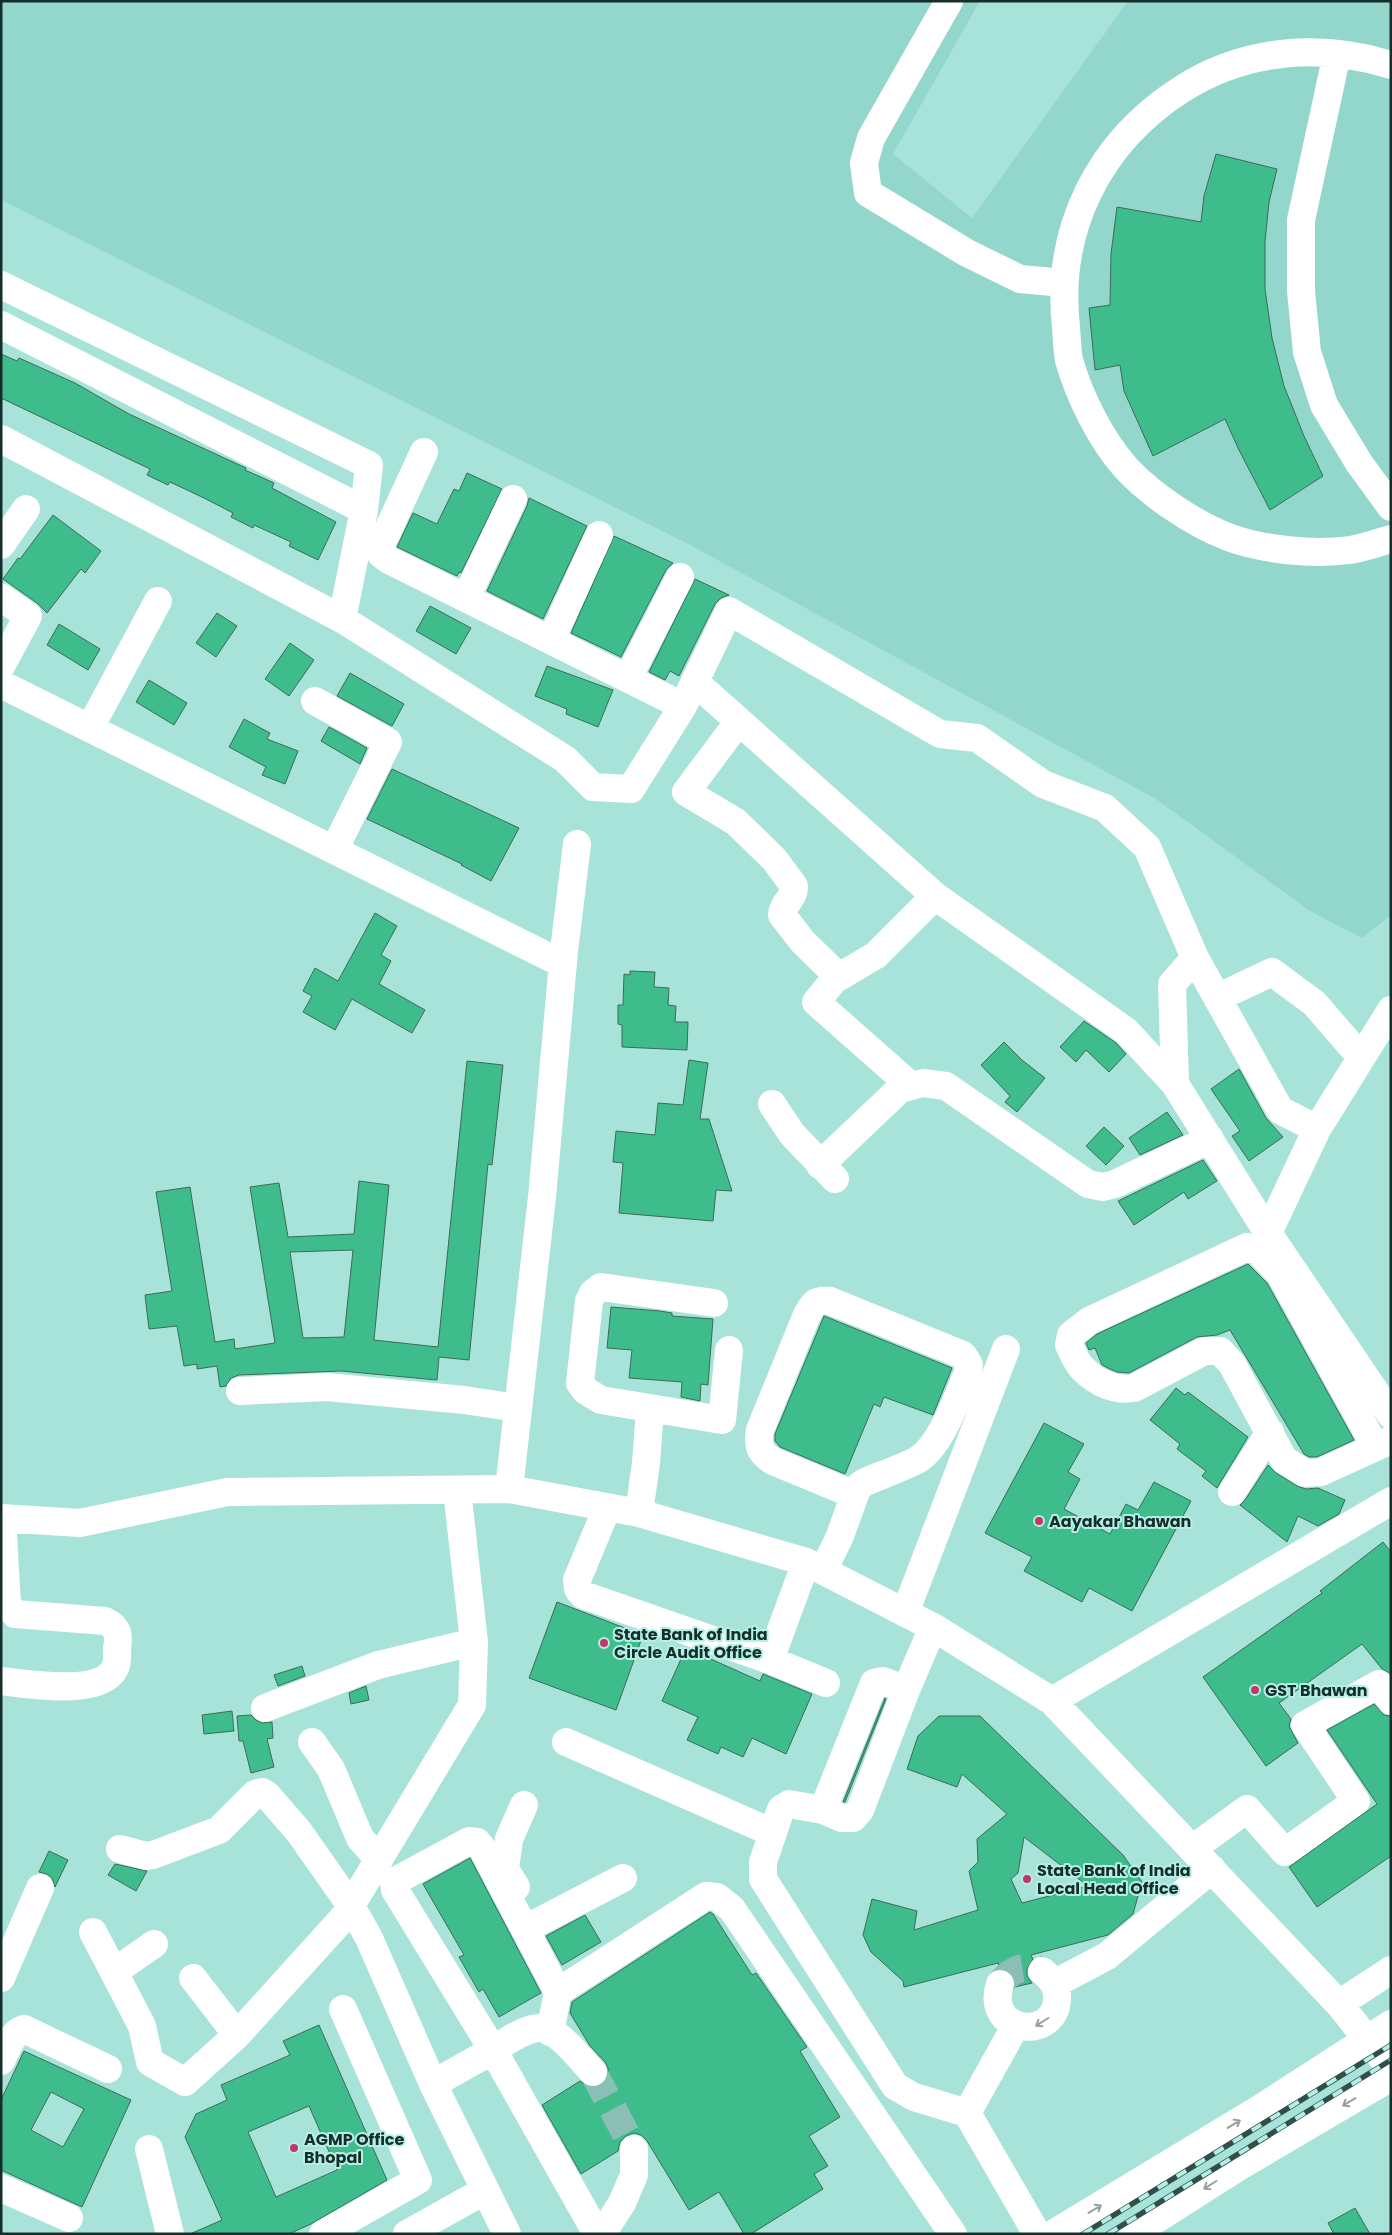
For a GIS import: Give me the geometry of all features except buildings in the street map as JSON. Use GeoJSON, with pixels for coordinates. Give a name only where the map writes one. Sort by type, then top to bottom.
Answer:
{"type":"FeatureCollection","features":[{"type":"Feature","properties":{"kind":"street"},"geometry":{"type":"LineString","coordinates":[[949,1],[871,138],[864,163],[868,193],[967,253],[1020,279],[1064,283]]}},
{"type":"Feature","properties":{"kind":"street"},"geometry":{"type":"LineString","coordinates":[[1391,66],[1361,56],[1307,51],[1252,58],[1201,77],[1155,106],[1116,145],[1087,191],[1069,243],[1062,297],[1069,359],[1091,417],[1126,468],[1173,509],[1228,537],[1288,551],[1350,550],[1391,539]]}},
{"type":"Feature","properties":{"kind":"street"},"geometry":{"type":"LineString","coordinates":[[1337,54],[1301,220],[1301,291],[1307,352],[1324,405],[1359,463],[1391,507]]}},
{"type":"Feature","properties":{"kind":"street"},"geometry":{"type":"LineString","coordinates":[[1,285],[369,465],[364,510],[342,619]]}},
{"type":"Feature","properties":{"kind":"street"},"geometry":{"type":"LineString","coordinates":[[1,325],[364,510]]}},
{"type":"Feature","properties":{"kind":"street"},"geometry":{"type":"LineString","coordinates":[[1,439],[342,619],[565,759],[593,787],[631,789],[690,694],[729,611],[940,734],[976,738],[1042,784],[1105,808],[1147,848],[1195,958],[1280,1110],[1317,1129]]}},
{"type":"Feature","properties":{"kind":"street"},"geometry":{"type":"LineString","coordinates":[[424,452],[381,545],[381,554],[389,560],[628,678],[690,694],[739,721],[935,896],[1126,1031],[1175,1084],[1268,1233],[1391,1415]]}},
{"type":"Feature","properties":{"kind":"street"},"geometry":{"type":"LineString","coordinates":[[466,598],[513,499]]}},
{"type":"Feature","properties":{"kind":"street"},"geometry":{"type":"LineString","coordinates":[[1,545],[26,509]]}},
{"type":"Feature","properties":{"kind":"street"},"geometry":{"type":"LineString","coordinates":[[551,640],[599,535]]}},
{"type":"Feature","properties":{"kind":"street"},"geometry":{"type":"LineString","coordinates":[[628,678],[680,576]]}},
{"type":"Feature","properties":{"kind":"street"},"geometry":{"type":"LineString","coordinates":[[1,597],[28,616],[1,666]]}},
{"type":"Feature","properties":{"kind":"street"},"geometry":{"type":"LineString","coordinates":[[90,728],[158,601]]}},
{"type":"Feature","properties":{"kind":"street"},"geometry":{"type":"LineString","coordinates":[[1,684],[563,964]]}},
{"type":"Feature","properties":{"kind":"street"},"geometry":{"type":"LineString","coordinates":[[315,701],[388,742],[334,850]]}},
{"type":"Feature","properties":{"kind":"street"},"geometry":{"type":"LineString","coordinates":[[739,721],[686,792],[736,822],[774,860],[794,886],[793,894],[782,910],[782,915],[803,942],[838,976]]}},
{"type":"Feature","properties":{"kind":"street"},"geometry":{"type":"LineString","coordinates":[[508,1489],[542,1197],[563,964],[577,844]]}},
{"type":"Feature","properties":{"kind":"street"},"geometry":{"type":"LineString","coordinates":[[911,1086],[819,1007],[816,1002],[838,976],[863,964],[876,955],[935,896]]}},
{"type":"Feature","properties":{"kind":"street"},"geometry":{"type":"LineString","coordinates":[[1175,1084],[1172,984],[1195,958]]}},
{"type":"Feature","properties":{"kind":"street"},"geometry":{"type":"LineString","coordinates":[[1217,998],[1272,972],[1314,1003],[1360,1056]]}},
{"type":"Feature","properties":{"kind":"street"},"geometry":{"type":"LineString","coordinates":[[1268,1233],[1317,1129],[1360,1056],[1391,1010]]}},
{"type":"Feature","properties":{"kind":"street"},"geometry":{"type":"LineString","coordinates":[[772,1104],[792,1134],[828,1172],[879,1108],[900,1089],[923,1083],[946,1086],[1088,1184],[1103,1187],[1115,1184],[1210,1139]]}},
{"type":"Feature","properties":{"kind":"street"},"geometry":{"type":"LineString","coordinates":[[1247,1247],[1258,1251],[1280,1274],[1383,1443],[1321,1472],[1305,1473],[1284,1460],[1232,1364],[1220,1351],[1204,1351],[1134,1388],[1122,1390],[1103,1384],[1082,1368],[1069,1345],[1071,1335],[1089,1321],[1247,1247]]}},
{"type":"Feature","properties":{"kind":"street"},"geometry":{"type":"LineString","coordinates":[[714,1303],[602,1288],[593,1293],[589,1301],[580,1383],[586,1391],[601,1400],[722,1420],[729,1350]]}},
{"type":"Feature","properties":{"kind":"street"},"geometry":{"type":"LineString","coordinates":[[770,1660],[815,1566],[840,1536],[858,1488],[865,1482],[918,1459],[928,1450],[940,1435],[967,1375],[969,1365],[963,1355],[830,1301],[820,1300],[813,1304],[806,1317],[760,1430],[759,1446],[763,1455],[773,1461],[855,1495]]}},
{"type":"Feature","properties":{"kind":"street"},"geometry":{"type":"LineString","coordinates":[[905,1613],[1006,1349]]}},
{"type":"Feature","properties":{"kind":"street"},"geometry":{"type":"LineString","coordinates":[[240,1391],[327,1387],[464,1400],[518,1408]]}},
{"type":"Feature","properties":{"kind":"street"},"geometry":{"type":"LineString","coordinates":[[639,1513],[646,1463],[650,1409]]}},
{"type":"Feature","properties":{"kind":"street"},"geometry":{"type":"LineString","coordinates":[[1232,1492],[1270,1432]]}},
{"type":"Feature","properties":{"kind":"street"},"geometry":{"type":"LineString","coordinates":[[1,1681],[46,1686],[100,1682],[109,1676],[116,1667],[119,1633],[113,1625],[105,1621],[15,1614],[10,1610],[7,1604],[2,1518],[80,1523],[227,1492],[508,1489],[639,1513],[815,1566],[933,1627],[1052,1701],[1339,2004],[1380,2031],[1391,2069]]}},
{"type":"Feature","properties":{"kind":"street"},"geometry":{"type":"LineString","coordinates":[[93,1932],[142,2026],[150,2062],[185,2082],[237,2035],[344,1917],[472,1705],[474,1642],[457,1490]]}},
{"type":"Feature","properties":{"kind":"street"},"geometry":{"type":"LineString","coordinates":[[1052,1701],[1391,1501]]}},
{"type":"Feature","properties":{"kind":"street"},"geometry":{"type":"LineString","coordinates":[[607,1508],[577,1580],[578,1589],[583,1595],[770,1660],[826,1683]]}},
{"type":"Feature","properties":{"kind":"street"},"geometry":{"type":"LineString","coordinates":[[933,1627],[906,1690],[860,1810],[852,1818],[842,1818],[823,1810],[789,1804],[781,1809],[771,1832],[763,1862],[763,1879],[895,2086],[914,2097],[966,2113],[1037,2234]]}},
{"type":"Feature","properties":{"kind":"street"},"geometry":{"type":"LineString","coordinates":[[265,1708],[378,1665],[474,1642]]}},
{"type":"Feature","properties":{"kind":"street"},"geometry":{"type":"LineString","coordinates":[[1192,1849],[1247,1809],[1285,1852],[1356,1801],[1305,1725],[1379,1684],[1391,1701]]}},
{"type":"Feature","properties":{"kind":"street"},"geometry":{"type":"LineString","coordinates":[[312,1742],[331,1769],[360,1838],[379,1860]]}},
{"type":"Feature","properties":{"kind":"street"},"geometry":{"type":"LineString","coordinates":[[566,1742],[771,1832]]}},
{"type":"Feature","properties":{"kind":"street"},"geometry":{"type":"LineString","coordinates":[[120,1849],[146,1856],[153,1855],[220,1830],[255,1794],[262,1792],[267,1795],[299,1832],[351,1906],[369,1938],[433,2084],[484,2191],[507,2234]]}},
{"type":"Feature","properties":{"kind":"street"},"geometry":{"type":"LineString","coordinates":[[524,1805],[509,1838],[505,1870],[531,1926],[558,1992],[550,2032]]}},
{"type":"Feature","properties":{"kind":"street"},"geometry":{"type":"LineString","coordinates":[[531,1926],[477,1842],[469,1842],[399,1878],[394,1884],[395,1890],[493,2050],[597,2234]]}},
{"type":"Feature","properties":{"kind":"street"},"geometry":{"type":"LineString","coordinates":[[1000,1984],[997,2002],[1007,2020],[1016,2025],[1036,2026],[1045,2022],[1052,2014],[1057,1994],[1048,1978],[1108,1956],[1212,1869]]}},
{"type":"Feature","properties":{"kind":"street"},"geometry":{"type":"LineString","coordinates":[[531,1926],[623,1878]]}},
{"type":"Feature","properties":{"kind":"street"},"geometry":{"type":"LineString","coordinates":[[1,1978],[7,1949],[40,1888]]}},
{"type":"Feature","properties":{"kind":"street"},"geometry":{"type":"LineString","coordinates":[[558,1992],[706,1896],[717,1897],[732,1910],[953,2234]]}},
{"type":"Feature","properties":{"kind":"street"},"geometry":{"type":"LineString","coordinates":[[114,1972],[154,1944]]}},
{"type":"Feature","properties":{"kind":"street"},"geometry":{"type":"LineString","coordinates":[[1339,2004],[1391,1970]]}},
{"type":"Feature","properties":{"kind":"street"},"geometry":{"type":"LineString","coordinates":[[193,1978],[237,2035]]}},
{"type":"Feature","properties":{"kind":"street"},"geometry":{"type":"LineString","coordinates":[[323,2234],[418,2180],[343,2009]]}},
{"type":"Feature","properties":{"kind":"street"},"geometry":{"type":"LineString","coordinates":[[966,2113],[1016,2025]]}},
{"type":"Feature","properties":{"kind":"street"},"geometry":{"type":"LineString","coordinates":[[433,2084],[517,2035],[540,2028],[558,2034],[592,2072]]}},
{"type":"Feature","properties":{"kind":"street"},"geometry":{"type":"LineString","coordinates":[[1,2061],[12,2037],[18,2031],[24,2029],[108,2069]]}},
{"type":"Feature","properties":{"kind":"street"},"geometry":{"type":"LineString","coordinates":[[1053,2234],[1261,2108],[1380,2031]]}},
{"type":"Feature","properties":{"kind":"street"},"geometry":{"type":"LineString","coordinates":[[1133,2234],[1240,2166],[1391,2077]]}},
{"type":"Feature","properties":{"kind":"street"},"geometry":{"type":"LineString","coordinates":[[150,2149],[170,2234]]}},
{"type":"Feature","properties":{"kind":"street"},"geometry":{"type":"LineString","coordinates":[[602,2234],[622,2203],[634,2175],[634,2149]]}},
{"type":"Feature","properties":{"kind":"street"},"geometry":{"type":"LineString","coordinates":[[1,2188],[69,2218]]}},
{"type":"Feature","properties":{"kind":"street"},"geometry":{"type":"LineString","coordinates":[[407,2234],[484,2191]]}},
{"type":"Feature","properties":{"kind":"shaded area"},"geometry":{"type":"Polygon","coordinates":[[[1,1],[980,1],[893,154],[972,218],[1128,1],[1391,1],[1391,915],[1362,938],[1310,911],[1156,799],[690,545],[1,200],[1,1]]]}},
{"type":"Feature","properties":{"kind":"tunnel"},"geometry":{"type":"LineString","coordinates":[[1000,1984],[1013,1971],[1018,1969],[1029,1968],[1041,1971]]}},
{"type":"Feature","properties":{"kind":"tunnel"},"geometry":{"type":"LineString","coordinates":[[593,2072],[634,2149]]}},
{"type":"Feature","properties":{"kind":"railway"},"geometry":{"type":"LineString","coordinates":[[1083,2234],[1391,2045]]}},
{"type":"Feature","properties":{"kind":"railway"},"geometry":{"type":"LineString","coordinates":[[1108,2234],[1391,2060]]}},
{"type":"Feature","properties":{"kind":"place","name":"Aayakar Bhawan"},"geometry":{"type":"Point","coordinates":[1039,1521]}},
{"type":"Feature","properties":{"kind":"place","name":"State Bank of India Circle Audit Office"},"geometry":{"type":"Point","coordinates":[604,1643]}},
{"type":"Feature","properties":{"kind":"place","name":"GST Bhawan"},"geometry":{"type":"Point","coordinates":[1255,1690]}},
{"type":"Feature","properties":{"kind":"place","name":"State Bank of India Local Head Office"},"geometry":{"type":"Point","coordinates":[1027,1879]}},
{"type":"Feature","properties":{"kind":"place","name":"AGMP Office Bhopal"},"geometry":{"type":"Point","coordinates":[294,2148]}}]}
